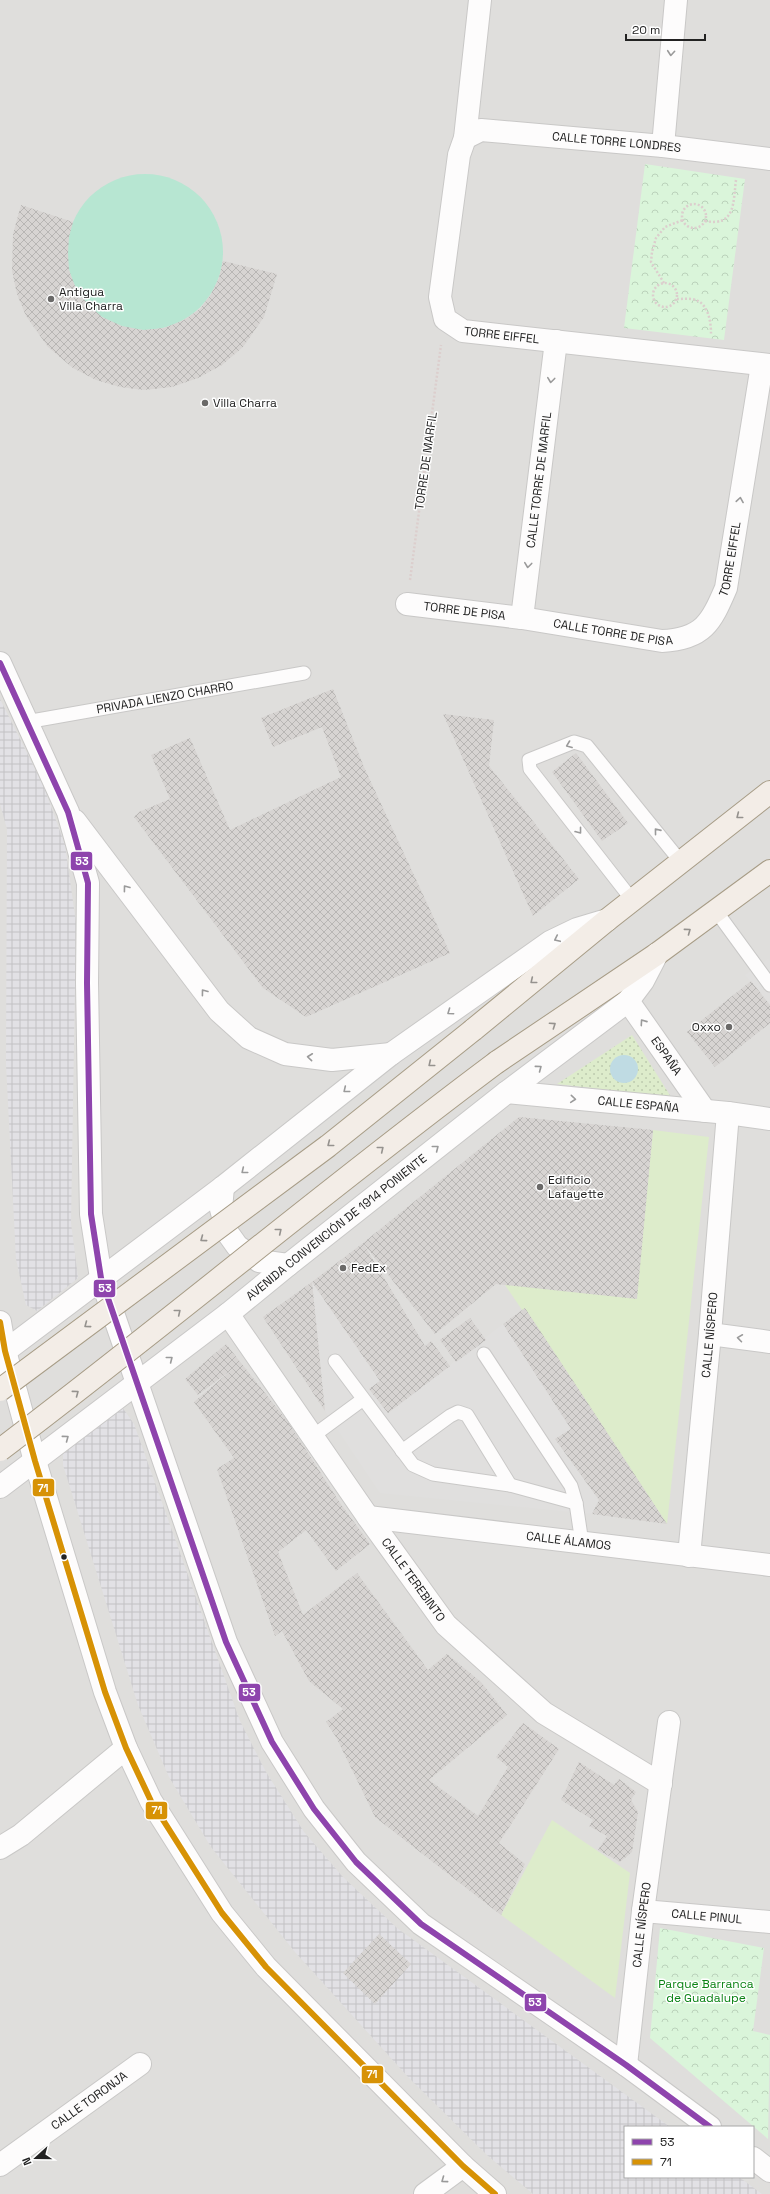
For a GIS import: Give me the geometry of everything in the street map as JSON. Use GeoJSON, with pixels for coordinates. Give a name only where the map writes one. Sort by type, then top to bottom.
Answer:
{"type":"FeatureCollection","features":[{"type":"Feature","properties":{"kind":"main road"},"geometry":{"type":"LineString","coordinates":[[0,1390],[328,1146],[607,920],[770,792]]}},
{"type":"Feature","properties":{"kind":"main road","name":"AVENIDA CONVENCIÓN DE 1914 PONIENTE"},"geometry":{"type":"LineString","coordinates":[[0,1450],[99,1375],[392,1140],[497,1062],[657,954],[770,871]]}},
{"type":"Feature","properties":{"kind":"street"},"geometry":{"type":"LineString","coordinates":[[445,319],[440,297],[459,155],[465,138],[480,0]]}},
{"type":"Feature","properties":{"kind":"street"},"geometry":{"type":"LineString","coordinates":[[663,146],[676,0]]}},
{"type":"Feature","properties":{"kind":"street","name":"CALLE TORRE LONDRES"},"geometry":{"type":"LineString","coordinates":[[465,138],[481,130],[663,146],[770,159]]}},
{"type":"Feature","properties":{"kind":"street","name":"TORRE EIFFEL"},"geometry":{"type":"LineString","coordinates":[[445,319],[462,331],[766,365],[726,588],[714,616],[702,629]]}},
{"type":"Feature","properties":{"kind":"street","name":"CALLE TORRE DE MARFIL"},"geometry":{"type":"LineString","coordinates":[[522,618],[556,342]]}},
{"type":"Feature","properties":{"kind":"street","name":"TORRE DE PISA"},"geometry":{"type":"LineString","coordinates":[[407,604],[522,618]]}},
{"type":"Feature","properties":{"kind":"street","name":"CALLE TORRE DE PISA"},"geometry":{"type":"LineString","coordinates":[[522,618],[662,641],[682,640],[702,629]]}},
{"type":"Feature","properties":{"kind":"street"},"geometry":{"type":"LineString","coordinates":[[0,663],[68,812],[88,883],[86,982],[91,1214],[101,1278],[226,1642],[272,1742],[314,1809],[356,1862],[421,1924],[626,2065],[709,2126]]}},
{"type":"Feature","properties":{"kind":"street"},"geometry":{"type":"LineString","coordinates":[[68,812],[218,1011],[249,1038],[285,1054],[332,1060],[391,1054]]}},
{"type":"Feature","properties":{"kind":"street"},"geometry":{"type":"LineString","coordinates":[[3,1353],[223,1187],[391,1054],[550,942],[577,929],[607,920]]}},
{"type":"Feature","properties":{"kind":"street","name":"AVENIDA CONVENCIÓN DE 1914 PONIENTE"},"geometry":{"type":"LineString","coordinates":[[0,1487],[137,1385],[507,1092],[628,1001],[643,981],[657,954]]}},
{"type":"Feature","properties":{"kind":"street","name":"ESPAÑA"},"geometry":{"type":"LineString","coordinates":[[628,1001],[705,1111]]}},
{"type":"Feature","properties":{"kind":"street","name":"CALLE ESPAÑA"},"geometry":{"type":"LineString","coordinates":[[507,1092],[728,1113],[770,1119]]}},
{"type":"Feature","properties":{"kind":"street","name":"CALLE NÍSPERO"},"geometry":{"type":"LineString","coordinates":[[689,1556],[710,1334],[728,1113]]}},
{"type":"Feature","properties":{"kind":"street"},"geometry":{"type":"LineString","coordinates":[[223,1187],[221,1209],[227,1232],[237,1246],[259,1261],[288,1265]]}},
{"type":"Feature","properties":{"kind":"street","name":"CALLE TEREBINTO"},"geometry":{"type":"LineString","coordinates":[[228,1314],[368,1517],[446,1625],[544,1713],[661,1784]]}},
{"type":"Feature","properties":{"kind":"street"},"geometry":{"type":"LineString","coordinates":[[0,1322],[3,1353],[105,1692],[126,1748],[151,1801],[227,1919],[266,1967],[463,2166],[495,2194]]}},
{"type":"Feature","properties":{"kind":"street"},"geometry":{"type":"LineString","coordinates":[[710,1334],[770,1342]]}},
{"type":"Feature","properties":{"kind":"street","name":"CALLE ÁLAMOS"},"geometry":{"type":"LineString","coordinates":[[368,1517],[770,1565]]}},
{"type":"Feature","properties":{"kind":"street","name":"CALLE NÍSPERO"},"geometry":{"type":"LineString","coordinates":[[626,2065],[643,1911],[669,1722]]}},
{"type":"Feature","properties":{"kind":"street"},"geometry":{"type":"LineString","coordinates":[[0,1848],[21,1835],[126,1748]]}},
{"type":"Feature","properties":{"kind":"street","name":"CALLE PINUL"},"geometry":{"type":"LineString","coordinates":[[643,1911],[770,1922]]}},
{"type":"Feature","properties":{"kind":"street","name":"CALLE TORONJA"},"geometry":{"type":"LineString","coordinates":[[0,2165],[140,2064]]}},
{"type":"Feature","properties":{"kind":"street"},"geometry":{"type":"LineString","coordinates":[[754,2159],[770,2171]]}},
{"type":"Feature","properties":{"kind":"street"},"geometry":{"type":"LineString","coordinates":[[425,2194],[463,2166]]}},
{"type":"Feature","properties":{"kind":"lane","name":"PRIVADA LIENZO CHARRO"},"geometry":{"type":"LineString","coordinates":[[26,722],[304,673]]}},
{"type":"Feature","properties":{"kind":"lane"},"geometry":{"type":"LineString","coordinates":[[632,901],[530,769],[529,760],[574,742],[586,746],[681,862]]}},
{"type":"Feature","properties":{"kind":"lane"},"geometry":{"type":"LineString","coordinates":[[716,911],[770,985]]}},
{"type":"Feature","properties":{"kind":"lane"},"geometry":{"type":"LineString","coordinates":[[484,1354],[571,1486],[576,1503],[582,1543]]}},
{"type":"Feature","properties":{"kind":"lane"},"geometry":{"type":"LineString","coordinates":[[335,1361],[362,1400],[413,1465],[433,1474],[510,1485],[576,1503]]}},
{"type":"Feature","properties":{"kind":"lane"},"geometry":{"type":"LineString","coordinates":[[313,1436],[362,1400]]}},
{"type":"Feature","properties":{"kind":"lane"},"geometry":{"type":"LineString","coordinates":[[402,1451],[450,1416],[458,1412],[467,1415],[510,1485]]}},
{"type":"Feature","properties":{"kind":"path"},"geometry":{"type":"LineString","coordinates":[[706,221],[717,223],[727,219],[732,210],[739,155]]}},
{"type":"Feature","properties":{"kind":"path"},"geometry":{"type":"LineString","coordinates":[[695,204],[706,213],[706,221],[700,227],[692,228],[683,220],[684,208],[695,204]]}},
{"type":"Feature","properties":{"kind":"path"},"geometry":{"type":"LineString","coordinates":[[677,298],[674,287],[664,283],[652,262],[652,252],[656,238],[665,227],[683,220]]}},
{"type":"Feature","properties":{"kind":"path"},"geometry":{"type":"LineString","coordinates":[[664,283],[656,286],[653,294],[657,305],[669,307],[677,298]]}},
{"type":"Feature","properties":{"kind":"path"},"geometry":{"type":"LineString","coordinates":[[677,298],[697,300],[706,309],[711,323],[710,359]]}},
{"type":"Feature","properties":{"kind":"path","name":"TORRE DE MARFIL"},"geometry":{"type":"LineString","coordinates":[[407,604],[445,319]]}},
{"type":"Feature","properties":{"kind":"shaded area"},"geometry":{"type":"Polygon","coordinates":[[[0,0],[770,0],[770,2194],[0,2194],[0,0]]]}},
{"type":"Feature","properties":{"kind":"shaded area"},"geometry":{"type":"Polygon","coordinates":[[[0,699],[43,785],[65,845],[76,923],[71,1223],[78,1278],[37,1311],[26,1305],[16,1259],[6,1064],[7,829],[0,804],[0,699]]]}},
{"type":"Feature","properties":{"kind":"shaded area"},"geometry":{"type":"Polygon","coordinates":[[[768,959],[770,961],[770,1005],[745,975],[768,959]]]}},
{"type":"Feature","properties":{"kind":"shaded area"},"geometry":{"type":"Polygon","coordinates":[[[312,1282],[380,1381],[369,1389],[388,1413],[503,1324],[571,1429],[555,1439],[599,1500],[592,1514],[380,1493],[325,1411],[312,1282]]]}},
{"type":"Feature","properties":{"kind":"shaded area"},"geometry":{"type":"Polygon","coordinates":[[[120,1404],[134,1424],[240,1721],[266,1772],[304,1832],[343,1877],[397,1928],[669,2126],[624,2126],[624,2178],[740,2178],[762,2194],[533,2194],[487,2155],[409,2078],[295,1952],[211,1847],[169,1777],[138,1705],[63,1465],[63,1448],[120,1404]]]}},
{"type":"Feature","properties":{"kind":"green space"},"geometry":{"type":"Polygon","coordinates":[[[645,164],[745,179],[724,340],[624,328],[645,164]]]}},
{"type":"Feature","properties":{"kind":"green space"},"geometry":{"type":"Polygon","coordinates":[[[145,174],[175,180],[200,197],[217,222],[223,252],[217,282],[200,307],[175,324],[145,330],[115,324],[90,307],[73,282],[67,252],[73,222],[90,197],[115,180],[145,174]]]}},
{"type":"Feature","properties":{"kind":"green space"},"geometry":{"type":"Polygon","coordinates":[[[632,1035],[671,1097],[557,1084],[632,1035]]]}},
{"type":"Feature","properties":{"kind":"green space"},"geometry":{"type":"Polygon","coordinates":[[[653,1130],[709,1137],[667,1524],[501,1279],[636,1298],[653,1130]]]}},
{"type":"Feature","properties":{"kind":"green space"},"geometry":{"type":"Polygon","coordinates":[[[552,1820],[630,1873],[615,1998],[501,1915],[552,1820]]]}},
{"type":"Feature","properties":{"kind":"green space","name":"Parque Barranca de Guadalupe"},"geometry":{"type":"Polygon","coordinates":[[[660,1928],[764,1948],[753,2031],[770,2035],[768,2139],[754,2126],[650,2038],[660,1928]]]}},
{"type":"Feature","properties":{"kind":"water"},"geometry":{"type":"Polygon","coordinates":[[[624,1055],[634,1059],[638,1069],[634,1079],[624,1083],[614,1079],[610,1069],[614,1059],[624,1055]]]}},
{"type":"Feature","properties":{"kind":"building","name":"Antigua Villa Charra"},"geometry":{"type":"Polygon","coordinates":[[[21,205],[73,222],[69,237],[69,270],[75,286],[87,303],[102,317],[122,326],[143,330],[164,328],[184,320],[200,309],[211,294],[219,278],[223,261],[277,274],[264,317],[243,347],[222,365],[198,378],[172,387],[144,390],[120,387],[96,380],[73,368],[48,347],[26,316],[17,294],[12,271],[13,234],[21,205]]]}},
{"type":"Feature","properties":{"kind":"building"},"geometry":{"type":"Polygon","coordinates":[[[333,689],[364,767],[450,953],[306,1017],[263,988],[134,817],[139,812],[170,799],[151,755],[190,738],[230,830],[341,777],[322,727],[273,747],[261,718],[333,689]]]}},
{"type":"Feature","properties":{"kind":"building"},"geometry":{"type":"Polygon","coordinates":[[[443,714],[494,720],[489,766],[579,879],[533,916],[443,714]]]}},
{"type":"Feature","properties":{"kind":"building"},"geometry":{"type":"Polygon","coordinates":[[[576,753],[628,823],[602,841],[552,772],[576,753]]]}},
{"type":"Feature","properties":{"kind":"building","name":"Oxxo"},"geometry":{"type":"Polygon","coordinates":[[[751,981],[770,1005],[770,1023],[715,1067],[687,1032],[751,981]]]}},
{"type":"Feature","properties":{"kind":"building","name":"Edificio Lafayette"},"geometry":{"type":"Polygon","coordinates":[[[519,1117],[653,1130],[637,1299],[496,1284],[435,1334],[363,1243],[519,1117]]]}},
{"type":"Feature","properties":{"kind":"building"},"geometry":{"type":"Polygon","coordinates":[[[363,1243],[425,1346],[431,1341],[450,1366],[388,1413],[369,1389],[380,1381],[312,1282],[363,1243]]]}},
{"type":"Feature","properties":{"kind":"building"},"geometry":{"type":"Polygon","coordinates":[[[312,1282],[325,1411],[263,1317],[312,1282]]]}},
{"type":"Feature","properties":{"kind":"building"},"geometry":{"type":"Polygon","coordinates":[[[525,1308],[667,1524],[592,1514],[599,1500],[555,1439],[571,1429],[503,1324],[525,1308]]]}},
{"type":"Feature","properties":{"kind":"building"},"geometry":{"type":"Polygon","coordinates":[[[470,1318],[486,1340],[456,1362],[440,1340],[470,1318]]]}},
{"type":"Feature","properties":{"kind":"building"},"geometry":{"type":"Polygon","coordinates":[[[226,1344],[288,1422],[340,1503],[370,1544],[336,1571],[306,1530],[278,1552],[303,1615],[357,1573],[428,1670],[447,1654],[481,1682],[507,1715],[429,1780],[478,1816],[508,1767],[496,1757],[523,1723],[559,1749],[499,1843],[525,1864],[501,1915],[375,1817],[336,1737],[326,1722],[343,1709],[309,1681],[282,1631],[275,1636],[217,1469],[234,1458],[194,1402],[235,1367],[198,1395],[185,1379],[226,1344]]]}},
{"type":"Feature","properties":{"kind":"building"},"geometry":{"type":"Polygon","coordinates":[[[579,1762],[614,1785],[619,1779],[636,1792],[631,1800],[638,1812],[632,1852],[620,1862],[598,1850],[607,1836],[589,1826],[593,1820],[561,1800],[579,1762]]]}},
{"type":"Feature","properties":{"kind":"building"},"geometry":{"type":"Polygon","coordinates":[[[379,1934],[411,1964],[375,2004],[343,1973],[379,1934]]]}},
{"type":"Feature","properties":{"kind":"transit line","name":"53"},"geometry":{"type":"LineString","coordinates":[[0,663],[68,812],[88,883],[87,983],[91,1214],[101,1278],[226,1642],[272,1742],[314,1809],[356,1862],[421,1924],[626,2065],[709,2126]]}},
{"type":"Feature","properties":{"kind":"transit line","name":"71"},"geometry":{"type":"LineString","coordinates":[[0,1322],[5,1351],[35,1461],[105,1692],[126,1748],[151,1801],[222,1913],[266,1967],[463,2166],[495,2194]]}},
{"type":"Feature","properties":{"kind":"place","name":"Antigua Villa Charra"},"geometry":{"type":"Point","coordinates":[51,299]}},
{"type":"Feature","properties":{"kind":"place","name":"Villa Charra"},"geometry":{"type":"Point","coordinates":[205,403]}},
{"type":"Feature","properties":{"kind":"place","name":"Oxxo"},"geometry":{"type":"Point","coordinates":[729,1027]}},
{"type":"Feature","properties":{"kind":"place","name":"Edificio Lafayette"},"geometry":{"type":"Point","coordinates":[540,1187]}},
{"type":"Feature","properties":{"kind":"place","name":"FedEx"},"geometry":{"type":"Point","coordinates":[343,1268]}}]}
